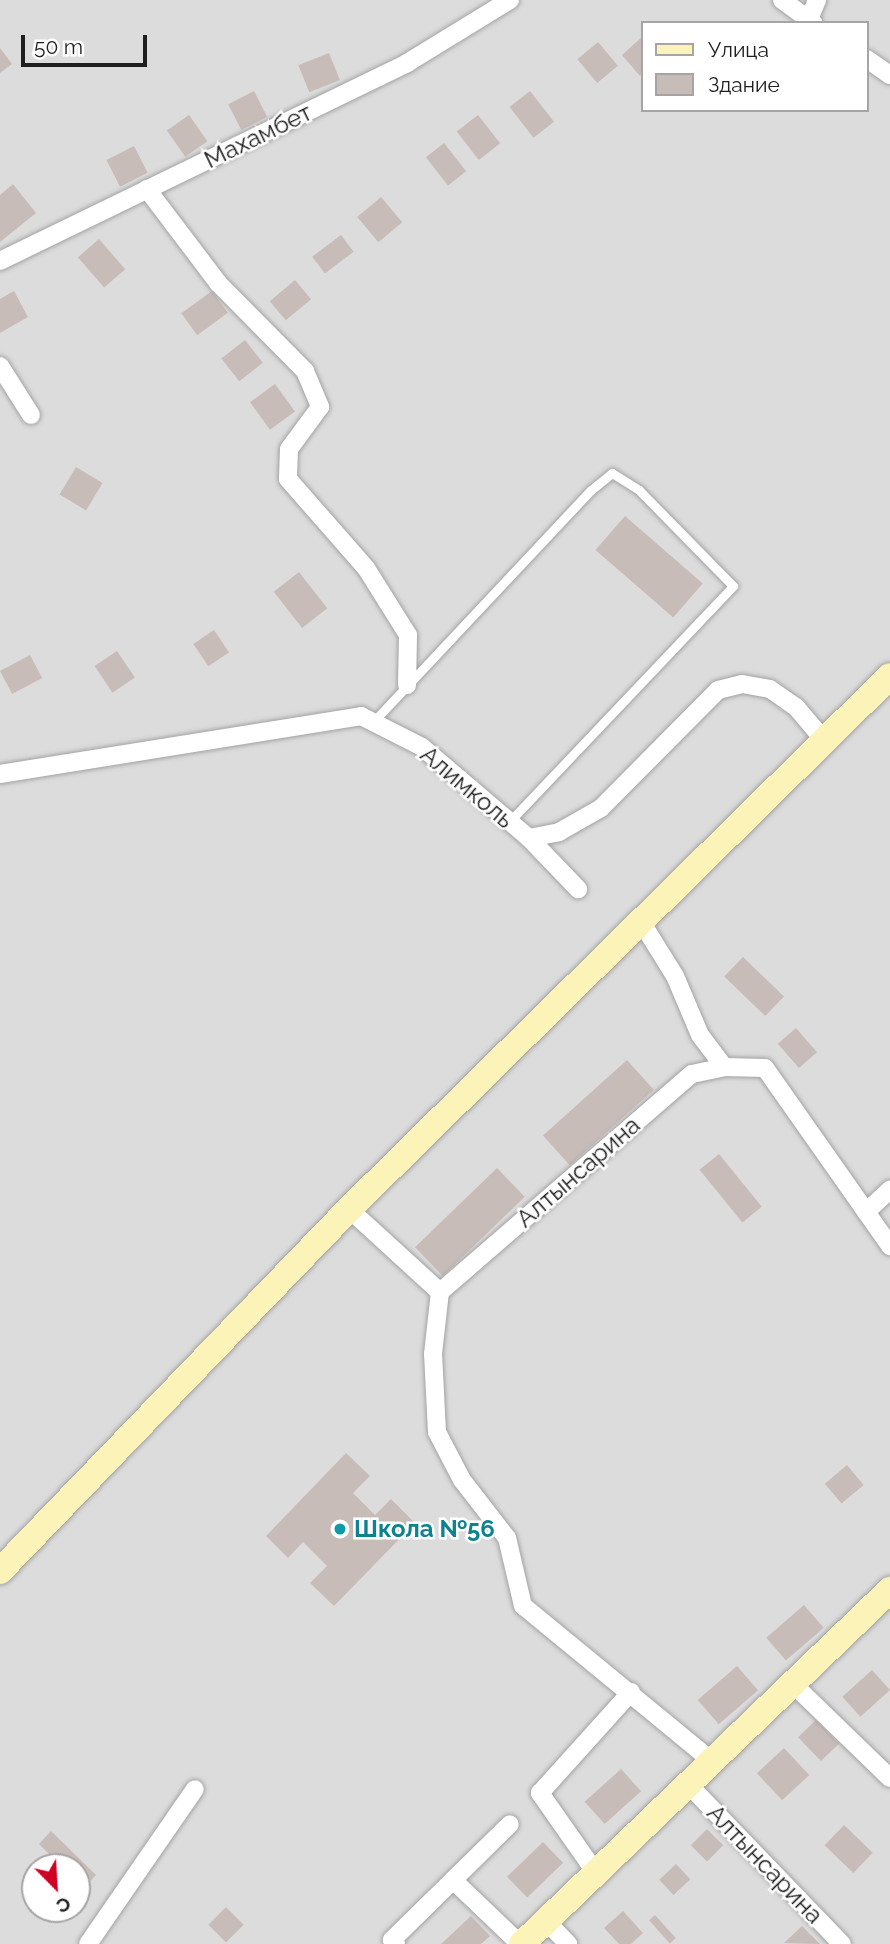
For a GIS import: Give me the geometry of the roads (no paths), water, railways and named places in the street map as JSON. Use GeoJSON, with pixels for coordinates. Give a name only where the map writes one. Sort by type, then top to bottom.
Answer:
{"type":"FeatureCollection","features":[{"type":"Feature","properties":{"kind":"street","name":"Махамбет"},"geometry":{"type":"LineString","coordinates":[[0,261],[407,63],[510,0]]}},
{"type":"Feature","properties":{"kind":"street"},"geometry":{"type":"LineString","coordinates":[[782,0],[811,21],[817,0]]}},
{"type":"Feature","properties":{"kind":"street"},"geometry":{"type":"LineString","coordinates":[[869,60],[890,75]]}},
{"type":"Feature","properties":{"kind":"street"},"geometry":{"type":"LineString","coordinates":[[147,190],[218,283],[305,372],[320,407],[289,449],[288,479],[366,568],[408,635],[407,685]]}},
{"type":"Feature","properties":{"kind":"street"},"geometry":{"type":"LineString","coordinates":[[0,366],[31,415]]}},
{"type":"Feature","properties":{"kind":"street"},"geometry":{"type":"LineString","coordinates":[[0,1571],[349,1209],[642,923],[823,739],[890,676]]}},
{"type":"Feature","properties":{"kind":"street","name":"Алимколь"},"geometry":{"type":"LineString","coordinates":[[0,774],[360,716],[422,747],[529,838],[559,832],[601,808],[718,690],[742,684],[770,689],[796,707],[823,739]]}},
{"type":"Feature","properties":{"kind":"street"},"geometry":{"type":"LineString","coordinates":[[529,838],[578,889]]}},
{"type":"Feature","properties":{"kind":"street"},"geometry":{"type":"LineString","coordinates":[[642,923],[675,976],[700,1035],[724,1067]]}},
{"type":"Feature","properties":{"kind":"street","name":"Алтынсарина"},"geometry":{"type":"LineString","coordinates":[[440,1292],[692,1074],[724,1067],[765,1068],[890,1246]]}},
{"type":"Feature","properties":{"kind":"street"},"geometry":{"type":"LineString","coordinates":[[866,1212],[890,1190]]}},
{"type":"Feature","properties":{"kind":"street"},"geometry":{"type":"LineString","coordinates":[[349,1209],[440,1292],[433,1354],[437,1432],[462,1480],[507,1538],[523,1606],[712,1761]]}},
{"type":"Feature","properties":{"kind":"street","name":"Алтынсарина"},"geometry":{"type":"LineString","coordinates":[[521,1944],[890,1590]]}},
{"type":"Feature","properties":{"kind":"street"},"geometry":{"type":"LineString","coordinates":[[793,1684],[890,1778]]}},
{"type":"Feature","properties":{"kind":"street"},"geometry":{"type":"LineString","coordinates":[[596,1873],[540,1793],[631,1692]]}},
{"type":"Feature","properties":{"kind":"street","name":"Алтынсарина"},"geometry":{"type":"LineString","coordinates":[[688,1784],[842,1944]]}},
{"type":"Feature","properties":{"kind":"street"},"geometry":{"type":"LineString","coordinates":[[88,1944],[195,1789]]}},
{"type":"Feature","properties":{"kind":"street"},"geometry":{"type":"LineString","coordinates":[[396,1944],[392,1940],[510,1824]]}},
{"type":"Feature","properties":{"kind":"street"},"geometry":{"type":"LineString","coordinates":[[453,1880],[521,1944]]}},
{"type":"Feature","properties":{"kind":"street"},"geometry":{"type":"LineString","coordinates":[[546,1921],[568,1944]]}},
{"type":"Feature","properties":{"kind":"lane"},"geometry":{"type":"LineString","coordinates":[[373,722],[541,538],[612,473],[639,490],[733,586],[509,823]]}},
{"type":"Feature","properties":{"kind":"place","name":"Школа №56"},"geometry":{"type":"Point","coordinates":[340,1529]}}]}
